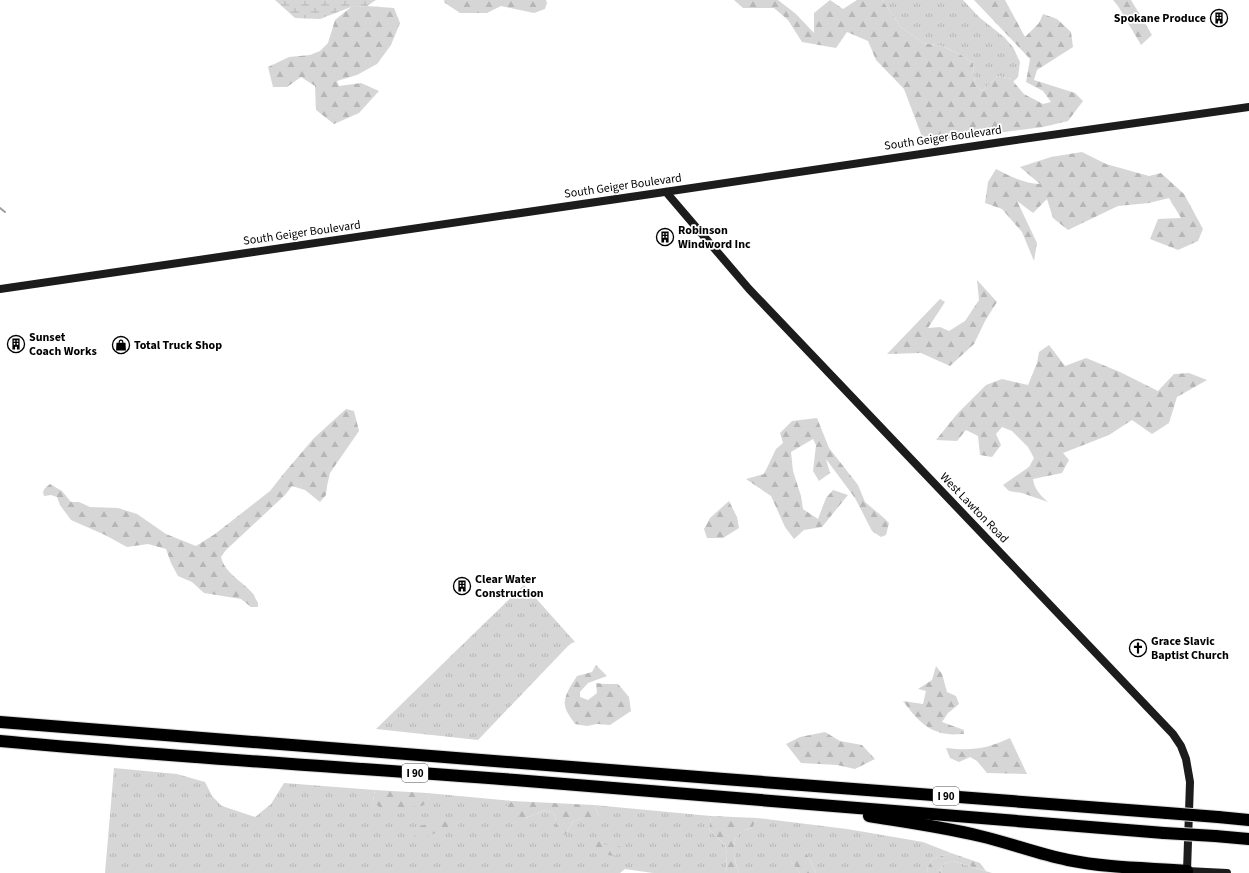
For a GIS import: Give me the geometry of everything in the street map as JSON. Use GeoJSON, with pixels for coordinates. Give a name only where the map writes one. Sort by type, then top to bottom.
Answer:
{"type":"FeatureCollection","features":[{"type":"Feature","properties":{"kind":"highway","name":"I 90"},"geometry":{"type":"LineString","coordinates":[[0,722],[1249,820]]}},
{"type":"Feature","properties":{"kind":"highway","name":"I 90"},"geometry":{"type":"LineString","coordinates":[[0,741],[514,780],[1249,839]]}},
{"type":"Feature","properties":{"kind":"highway"},"geometry":{"type":"LineString","coordinates":[[831,805],[869,816],[938,827],[981,836],[1069,860],[1094,864],[1187,871]]}},
{"type":"Feature","properties":{"kind":"street","name":"South Geiger Boulevard"},"geometry":{"type":"LineString","coordinates":[[0,289],[1249,107]]}},
{"type":"Feature","properties":{"kind":"street","name":"West Lawton Road"},"geometry":{"type":"LineString","coordinates":[[666,192],[749,289],[1173,734],[1181,746],[1186,759],[1190,782],[1187,871]]}},
{"type":"Feature","properties":{"kind":"street"},"geometry":{"type":"LineString","coordinates":[[1187,871],[1226,873]]}},
{"type":"Feature","properties":{"kind":"green space"},"geometry":{"type":"Polygon","coordinates":[[[275,0],[376,0],[367,6],[351,7],[320,19],[295,18],[275,0]]]}},
{"type":"Feature","properties":{"kind":"green space"},"geometry":{"type":"Polygon","coordinates":[[[444,0],[546,0],[547,3],[545,9],[534,13],[501,6],[487,13],[460,13],[445,3],[444,0]]]}},
{"type":"Feature","properties":{"kind":"green space"},"geometry":{"type":"Polygon","coordinates":[[[734,0],[778,0],[796,14],[814,33],[814,13],[830,0],[843,9],[857,0],[882,0],[901,27],[923,43],[942,46],[961,55],[973,63],[975,84],[982,91],[998,76],[1011,79],[1024,94],[1043,104],[1051,102],[1043,91],[1026,82],[1030,59],[974,0],[1005,0],[1025,37],[1039,23],[1043,14],[1057,19],[1071,32],[1073,47],[1037,70],[1034,80],[1075,93],[1083,101],[1068,121],[1043,127],[924,142],[904,89],[876,60],[868,41],[847,32],[836,48],[802,42],[788,20],[774,8],[743,8],[734,0]]]}},
{"type":"Feature","properties":{"kind":"green space"},"geometry":{"type":"Polygon","coordinates":[[[882,0],[963,0],[979,17],[1004,37],[1013,47],[1020,62],[1018,77],[1013,82],[1011,79],[998,76],[982,91],[975,84],[973,63],[961,55],[942,46],[923,43],[901,27],[882,0]]]}},
{"type":"Feature","properties":{"kind":"green space"},"geometry":{"type":"Polygon","coordinates":[[[1113,0],[1131,0],[1152,35],[1141,45],[1118,6],[1113,0]]]}},
{"type":"Feature","properties":{"kind":"green space"},"geometry":{"type":"Polygon","coordinates":[[[367,6],[394,8],[400,23],[391,45],[377,64],[357,75],[337,81],[339,86],[361,83],[379,91],[359,113],[334,124],[316,110],[315,86],[301,77],[287,87],[273,87],[268,67],[289,57],[310,55],[320,51],[328,43],[335,20],[351,7],[367,6]]]}},
{"type":"Feature","properties":{"kind":"green space"},"geometry":{"type":"Polygon","coordinates":[[[1082,152],[1106,164],[1149,176],[1161,173],[1184,194],[1203,229],[1198,241],[1178,250],[1150,239],[1158,219],[1181,218],[1169,198],[1149,203],[1118,206],[1068,230],[1053,218],[1047,199],[1033,213],[1017,201],[1037,243],[1034,261],[1022,232],[1002,209],[985,203],[988,182],[996,169],[1022,181],[1040,184],[1020,167],[1051,157],[1082,152]]]}},
{"type":"Feature","properties":{"kind":"green space"},"geometry":{"type":"Polygon","coordinates":[[[977,280],[997,302],[985,321],[974,344],[950,366],[921,353],[887,354],[940,299],[945,302],[928,328],[940,327],[949,331],[965,321],[979,300],[977,280]]]}},
{"type":"Feature","properties":{"kind":"green space"},"geometry":{"type":"Polygon","coordinates":[[[1049,345],[1065,366],[1086,358],[1120,372],[1158,391],[1174,374],[1189,373],[1207,380],[1177,397],[1169,423],[1152,434],[1132,420],[1109,435],[1063,453],[1069,460],[1062,473],[1033,479],[1036,489],[1048,502],[1022,493],[1009,491],[1003,485],[1029,467],[1034,458],[1028,447],[1012,431],[1002,427],[996,434],[1001,445],[992,457],[980,455],[978,436],[966,430],[957,441],[936,440],[957,414],[986,385],[1002,379],[1028,385],[1037,363],[1039,352],[1049,345]]]}},
{"type":"Feature","properties":{"kind":"green space"},"geometry":{"type":"Polygon","coordinates":[[[346,409],[354,411],[359,431],[330,473],[326,495],[320,502],[305,490],[292,486],[285,495],[226,550],[221,557],[226,568],[254,595],[258,603],[258,607],[251,607],[241,599],[204,593],[192,582],[178,576],[166,549],[148,544],[127,547],[105,535],[71,520],[60,505],[57,497],[51,495],[44,496],[43,492],[45,488],[50,484],[62,491],[71,502],[79,502],[90,507],[118,508],[137,514],[166,534],[196,546],[215,534],[270,491],[314,438],[346,409]]]}},
{"type":"Feature","properties":{"kind":"green space"},"geometry":{"type":"Polygon","coordinates":[[[817,418],[829,448],[858,485],[865,502],[889,523],[886,535],[881,537],[872,531],[855,498],[826,459],[830,473],[819,481],[813,471],[816,445],[813,439],[791,452],[793,471],[801,496],[803,509],[818,519],[826,498],[833,490],[848,495],[822,527],[804,530],[794,539],[785,527],[771,496],[746,479],[764,474],[776,449],[783,443],[780,433],[792,421],[817,418]]]}},
{"type":"Feature","properties":{"kind":"green space"},"geometry":{"type":"Polygon","coordinates":[[[729,501],[737,517],[739,528],[723,538],[707,538],[704,529],[710,518],[729,501]]]}},
{"type":"Feature","properties":{"kind":"green space"},"geometry":{"type":"Polygon","coordinates":[[[524,585],[575,642],[568,646],[478,740],[376,729],[462,645],[524,585]]]}},
{"type":"Feature","properties":{"kind":"green space"},"geometry":{"type":"Polygon","coordinates":[[[596,665],[607,676],[588,683],[580,692],[580,697],[588,700],[597,693],[596,683],[618,684],[629,697],[631,711],[610,725],[597,724],[587,726],[575,724],[566,708],[565,698],[570,686],[577,676],[592,672],[596,665]]]}},
{"type":"Feature","properties":{"kind":"green space"},"geometry":{"type":"Polygon","coordinates":[[[936,666],[942,674],[947,692],[956,696],[959,704],[948,713],[942,722],[964,730],[964,734],[941,733],[928,727],[912,713],[903,701],[923,704],[926,691],[918,689],[932,680],[936,666]]]}},
{"type":"Feature","properties":{"kind":"green space"},"geometry":{"type":"Polygon","coordinates":[[[825,732],[840,741],[862,745],[875,759],[855,769],[837,765],[801,763],[786,744],[800,737],[825,732]]]}},
{"type":"Feature","properties":{"kind":"green space"},"geometry":{"type":"Polygon","coordinates":[[[1010,738],[1027,774],[987,773],[977,761],[970,757],[959,762],[950,758],[946,748],[972,749],[986,747],[1010,738]]]}},
{"type":"Feature","properties":{"kind":"green space"},"geometry":{"type":"Polygon","coordinates":[[[114,768],[177,774],[205,782],[212,796],[222,806],[255,817],[271,804],[284,783],[375,790],[373,801],[429,801],[427,793],[512,801],[506,807],[526,818],[545,810],[554,813],[556,821],[555,834],[566,834],[573,822],[582,818],[599,816],[594,805],[711,816],[709,829],[725,845],[727,854],[726,873],[653,873],[625,869],[620,873],[105,873],[114,768]]]}},
{"type":"Feature","properties":{"kind":"green space"},"geometry":{"type":"Polygon","coordinates":[[[375,790],[427,793],[429,801],[422,806],[381,809],[373,801],[375,790]]]}},
{"type":"Feature","properties":{"kind":"green space"},"geometry":{"type":"Polygon","coordinates":[[[512,801],[594,805],[599,816],[595,821],[582,818],[573,822],[566,834],[559,837],[554,834],[556,821],[554,813],[545,810],[526,818],[510,814],[506,807],[512,801]]]}},
{"type":"Feature","properties":{"kind":"green space"},"geometry":{"type":"Polygon","coordinates":[[[711,816],[757,818],[753,827],[739,834],[736,838],[734,847],[739,873],[726,873],[727,854],[725,845],[709,829],[711,816]]]}},
{"type":"Feature","properties":{"kind":"green space"},"geometry":{"type":"Polygon","coordinates":[[[757,818],[847,829],[923,842],[951,853],[932,859],[927,869],[928,873],[816,873],[806,852],[791,861],[800,873],[739,873],[734,847],[736,838],[739,834],[753,827],[757,818]]]}},
{"type":"Feature","properties":{"kind":"green space"},"geometry":{"type":"Polygon","coordinates":[[[447,821],[458,824],[459,828],[454,831],[442,830],[417,841],[414,837],[418,826],[447,821]]]}},
{"type":"Feature","properties":{"kind":"green space"},"geometry":{"type":"Polygon","coordinates":[[[595,838],[602,844],[623,847],[624,851],[613,856],[589,851],[590,840],[595,838]]]}},
{"type":"Feature","properties":{"kind":"green space"},"geometry":{"type":"Polygon","coordinates":[[[799,848],[806,852],[816,873],[800,873],[791,861],[792,851],[799,848]]]}},
{"type":"Feature","properties":{"kind":"green space"},"geometry":{"type":"Polygon","coordinates":[[[951,853],[980,863],[986,871],[953,861],[945,863],[940,870],[942,873],[928,873],[927,869],[932,859],[951,853]]]}},
{"type":"Feature","properties":{"kind":"green space"},"geometry":{"type":"Polygon","coordinates":[[[953,861],[992,873],[942,873],[940,870],[945,863],[953,861]]]}},
{"type":"Feature","properties":{"kind":"waterway"},"geometry":{"type":"LineString","coordinates":[[0,208],[5,212]]}},
{"type":"Feature","properties":{"kind":"place","name":"Spokane Produce"},"geometry":{"type":"Point","coordinates":[1219,18]}},
{"type":"Feature","properties":{"kind":"place","name":"Robinson Windword Inc"},"geometry":{"type":"Point","coordinates":[665,237]}},
{"type":"Feature","properties":{"kind":"place","name":"Sunset Coach Works"},"geometry":{"type":"Point","coordinates":[16,344]}},
{"type":"Feature","properties":{"kind":"place","name":"Total Truck Shop"},"geometry":{"type":"Point","coordinates":[121,345]}},
{"type":"Feature","properties":{"kind":"place","name":"Clear Water Construction"},"geometry":{"type":"Point","coordinates":[462,586]}},
{"type":"Feature","properties":{"kind":"place","name":"Grace Slavic Baptist Church"},"geometry":{"type":"Point","coordinates":[1138,648]}}]}
